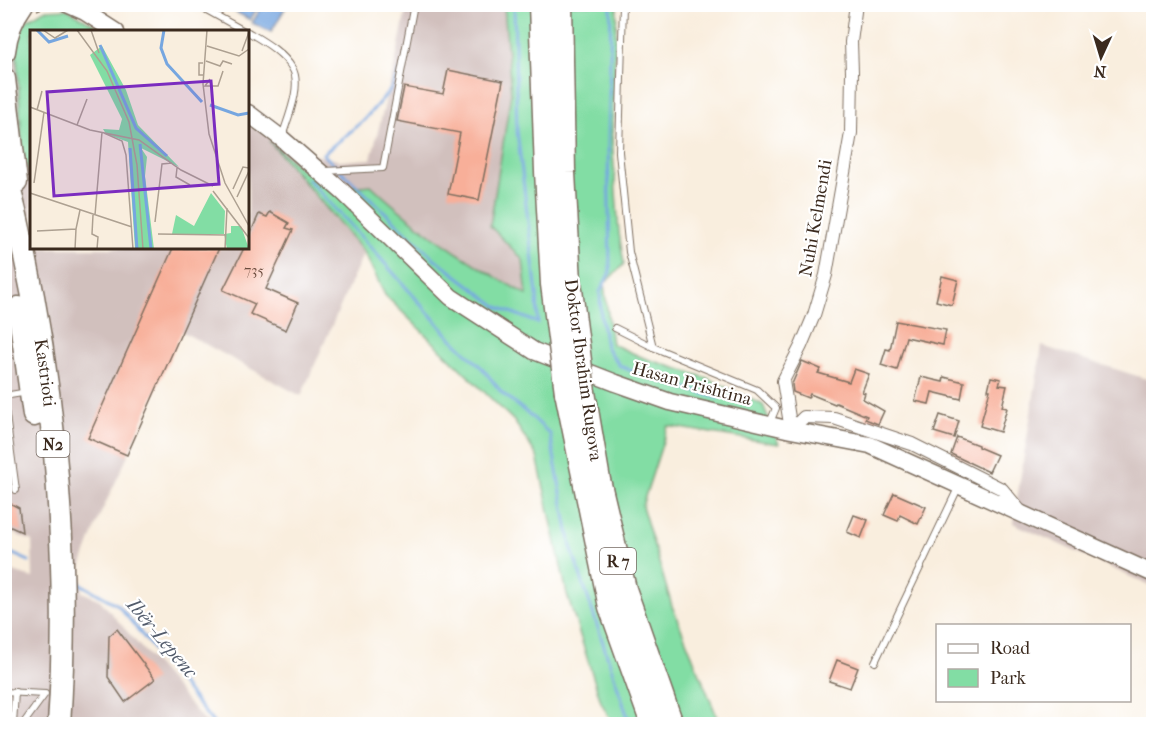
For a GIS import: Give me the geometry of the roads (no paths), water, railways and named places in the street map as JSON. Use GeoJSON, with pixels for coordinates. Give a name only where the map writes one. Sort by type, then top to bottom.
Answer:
{"type":"FeatureCollection","features":[{"type":"Feature","properties":{"kind":"highway"},"geometry":{"type":"LineString","coordinates":[[4,51],[8,29],[22,4]]}},
{"type":"Feature","properties":{"kind":"highway","name":"Doktor Ibrahim Rugova"},"geometry":{"type":"LineString","coordinates":[[540,4],[546,171],[575,392],[610,606],[652,724]]}},
{"type":"Feature","properties":{"kind":"highway","name":"Doktor Ibrahim Rugova"},"geometry":{"type":"LineString","coordinates":[[561,4],[564,173],[561,283]]}},
{"type":"Feature","properties":{"kind":"highway"},"geometry":{"type":"LineString","coordinates":[[4,79],[23,246]]}},
{"type":"Feature","properties":{"kind":"highway","name":"Kastrioti"},"geometry":{"type":"LineString","coordinates":[[4,167],[23,246],[42,356],[53,444],[58,495],[62,597],[59,724]]}},
{"type":"Feature","properties":{"kind":"highway","name":"Kastrioti"},"geometry":{"type":"LineString","coordinates":[[4,233],[18,302],[38,445],[47,597],[44,724]]}},
{"type":"Feature","properties":{"kind":"highway","name":"Doktor Ibrahim Rugova"},"geometry":{"type":"LineString","coordinates":[[575,392],[625,589],[672,724]]}},
{"type":"Feature","properties":{"kind":"main road"},"geometry":{"type":"LineString","coordinates":[[67,4],[80,8],[113,30]]}},
{"type":"Feature","properties":{"kind":"main road","name":"Hasan Prishtina"},"geometry":{"type":"LineString","coordinates":[[249,114],[281,138],[343,192],[451,297],[534,351],[670,402],[791,430],[870,445],[1154,574]]}},
{"type":"Feature","properties":{"kind":"street","name":"Nuhi Kelmendi"},"geometry":{"type":"LineString","coordinates":[[791,430],[783,381],[814,315],[826,275],[851,133],[851,42],[856,4]]}},
{"type":"Feature","properties":{"kind":"street"},"geometry":{"type":"LineString","coordinates":[[791,430],[804,417],[834,418],[912,444],[1002,489],[1024,515]]}},
{"type":"Feature","properties":{"kind":"lane"},"geometry":{"type":"LineString","coordinates":[[318,171],[383,168],[414,4]]}},
{"type":"Feature","properties":{"kind":"lane"},"geometry":{"type":"LineString","coordinates":[[623,4],[619,152],[630,252],[653,347]]}},
{"type":"Feature","properties":{"kind":"lane"},"geometry":{"type":"LineString","coordinates":[[203,8],[243,30]]}},
{"type":"Feature","properties":{"kind":"lane"},"geometry":{"type":"LineString","coordinates":[[249,33],[281,54],[294,69],[296,86],[292,107],[281,138]]}},
{"type":"Feature","properties":{"kind":"lane"},"geometry":{"type":"LineString","coordinates":[[615,328],[653,347],[757,390],[776,408],[769,425]]}},
{"type":"Feature","properties":{"kind":"lane"},"geometry":{"type":"LineString","coordinates":[[4,396],[31,392]]}},
{"type":"Feature","properties":{"kind":"lane"},"geometry":{"type":"LineString","coordinates":[[4,401],[16,490]]}},
{"type":"Feature","properties":{"kind":"lane"},"geometry":{"type":"LineString","coordinates":[[875,662],[959,485]]}},
{"type":"Feature","properties":{"kind":"lane"},"geometry":{"type":"LineString","coordinates":[[4,692],[45,694]]}},
{"type":"Feature","properties":{"kind":"lane"},"geometry":{"type":"LineString","coordinates":[[13,724],[15,692]]}},
{"type":"Feature","properties":{"kind":"lane"},"geometry":{"type":"LineString","coordinates":[[23,724],[45,694]]}},
{"type":"Feature","properties":{"kind":"water"},"geometry":{"type":"Polygon","coordinates":[[[235,4],[259,5],[250,20],[232,10],[235,4]]]}},
{"type":"Feature","properties":{"kind":"water"},"geometry":{"type":"Polygon","coordinates":[[[263,5],[287,5],[271,32],[252,23],[263,5]]]}},
{"type":"Feature","properties":{"kind":"waterway"},"geometry":{"type":"LineString","coordinates":[[399,71],[391,89],[363,121],[323,154],[435,259],[498,307],[538,323],[537,294],[517,131],[514,4]]}},
{"type":"Feature","properties":{"kind":"waterway"},"geometry":{"type":"LineString","coordinates":[[611,4],[608,144],[610,272],[600,292],[606,347],[620,366],[718,398]]}},
{"type":"Feature","properties":{"kind":"waterway"},"geometry":{"type":"LineString","coordinates":[[308,179],[449,336],[483,369],[502,393],[550,434],[571,547],[630,724]]}},
{"type":"Feature","properties":{"kind":"waterway","name":"Ibër-Lepenc"},"geometry":{"type":"LineString","coordinates":[[4,550],[29,561]]}},
{"type":"Feature","properties":{"kind":"waterway","name":"Ibër-Lepenc"},"geometry":{"type":"LineString","coordinates":[[77,582],[118,605],[214,724]]}}]}
